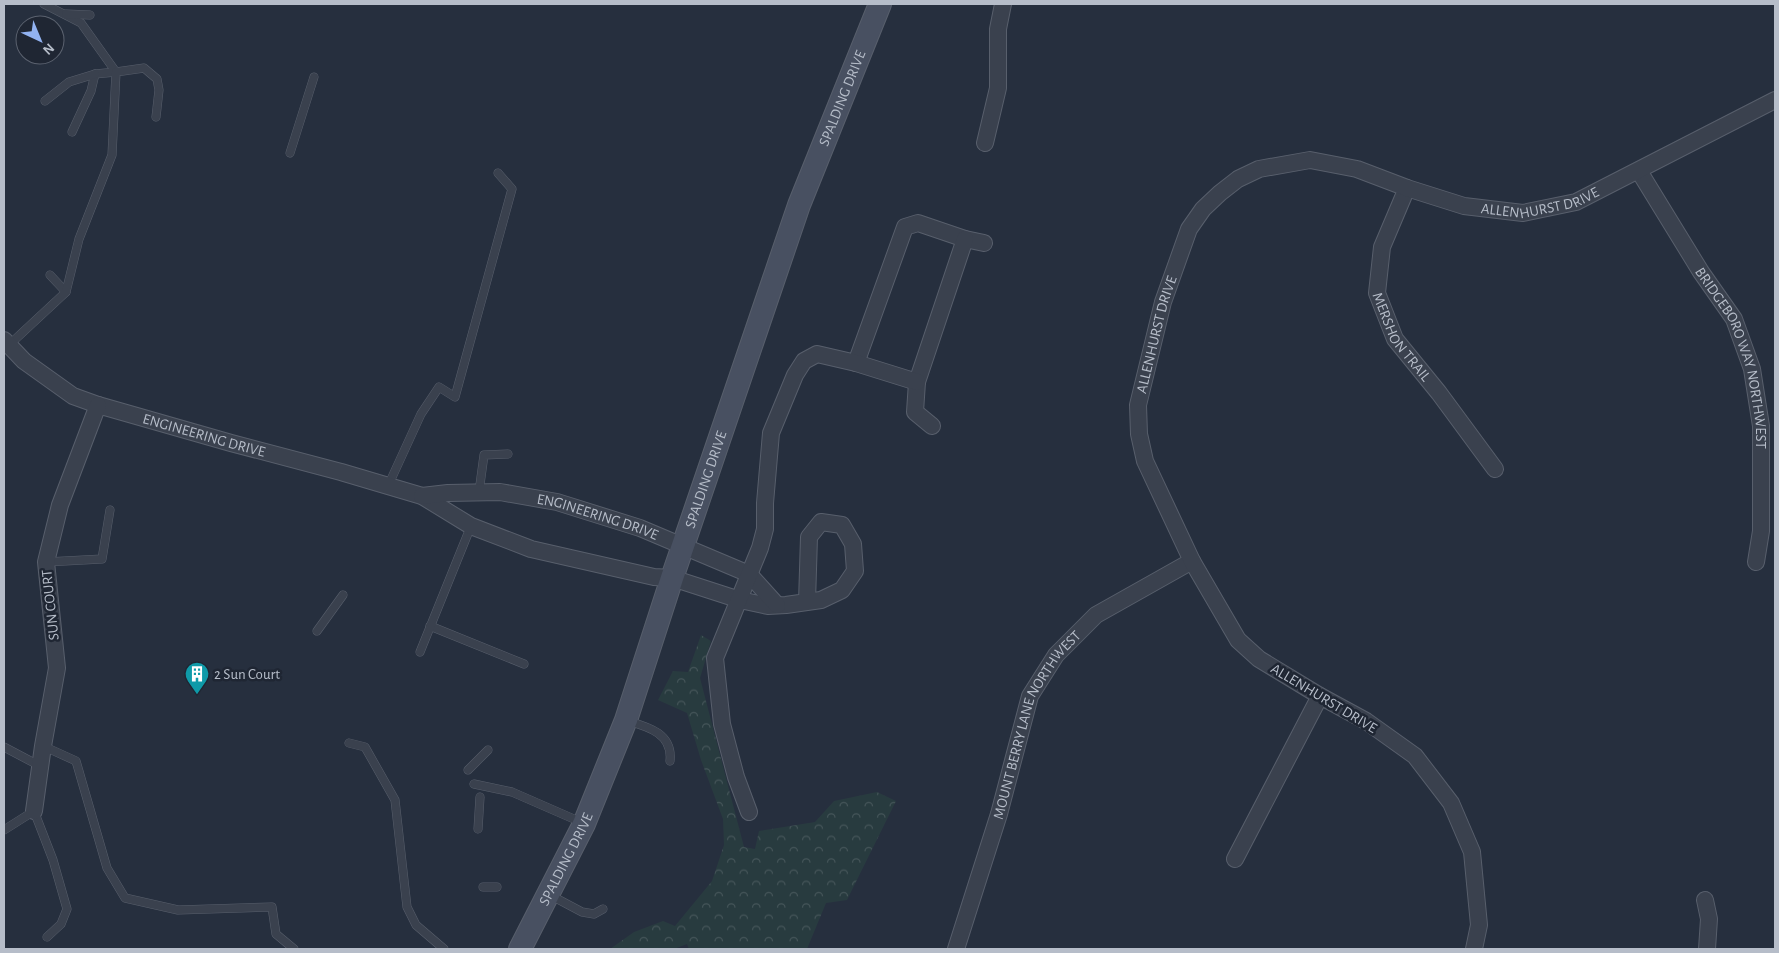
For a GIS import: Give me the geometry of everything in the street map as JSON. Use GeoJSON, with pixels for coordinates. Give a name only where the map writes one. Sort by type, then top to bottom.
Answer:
{"type":"FeatureCollection","features":[{"type":"Feature","properties":{"kind":"main road","name":"SPALDING DRIVE"},"geometry":{"type":"LineString","coordinates":[[520,949],[584,824],[626,720],[682,546],[800,205],[877,5]]}},
{"type":"Feature","properties":{"kind":"street"},"geometry":{"type":"LineString","coordinates":[[985,143],[998,88],[998,29],[1003,4]]}},
{"type":"Feature","properties":{"kind":"street","name":"ALLENHURST DRIVE"},"geometry":{"type":"LineString","coordinates":[[1474,949],[1480,925],[1472,852],[1451,803],[1415,756],[1366,721],[1259,659],[1238,640],[1192,561],[1145,461],[1139,434],[1138,405],[1163,302],[1189,229],[1203,210],[1220,193],[1238,179],[1260,169],[1310,160],[1357,169],[1407,188],[1464,206],[1523,213],[1576,202],[1775,100]]}},
{"type":"Feature","properties":{"kind":"street","name":"BRIDGEBORO WAY NORTHWEST"},"geometry":{"type":"LineString","coordinates":[[1639,171],[1701,272],[1734,319],[1752,369],[1761,426],[1760,531],[1756,562]]}},
{"type":"Feature","properties":{"kind":"street","name":"MERSHON TRAIL"},"geometry":{"type":"LineString","coordinates":[[1407,188],[1382,247],[1377,293],[1395,339],[1439,393],[1495,469]]}},
{"type":"Feature","properties":{"kind":"street"},"geometry":{"type":"LineString","coordinates":[[856,363],[905,227],[918,223],[965,239],[984,243]]}},
{"type":"Feature","properties":{"kind":"street"},"geometry":{"type":"LineString","coordinates":[[932,426],[916,412],[916,382],[965,239]]}},
{"type":"Feature","properties":{"kind":"street","name":"ENGINEERING DRIVE"},"geometry":{"type":"LineString","coordinates":[[6,342],[24,361],[46,378],[73,396],[98,405],[422,496],[471,526],[531,549],[654,577],[672,578],[740,600],[768,606],[807,602],[821,600],[842,590],[855,571],[854,544],[842,525],[821,522],[809,536],[807,602]]}},
{"type":"Feature","properties":{"kind":"street"},"geometry":{"type":"LineString","coordinates":[[748,812],[736,777],[722,724],[715,658],[740,600],[760,548],[765,529],[765,503],[771,433],[795,374],[804,361],[817,354],[856,363],[916,382]]}},
{"type":"Feature","properties":{"kind":"street","name":"SUN COURT"},"geometry":{"type":"LineString","coordinates":[[34,811],[57,668],[46,562],[60,504],[98,405]]}},
{"type":"Feature","properties":{"kind":"street","name":"ENGINEERING DRIVE"},"geometry":{"type":"LineString","coordinates":[[422,496],[448,493],[500,492],[557,502],[640,528],[749,574]]}},
{"type":"Feature","properties":{"kind":"street","name":"MOUNT BERRY LANE NORTHWEST"},"geometry":{"type":"LineString","coordinates":[[956,949],[999,814],[1030,696],[1056,655],[1096,615],[1192,561]]}},
{"type":"Feature","properties":{"kind":"street"},"geometry":{"type":"LineString","coordinates":[[749,574],[777,605]]}},
{"type":"Feature","properties":{"kind":"street"},"geometry":{"type":"LineString","coordinates":[[1235,859],[1320,696]]}},
{"type":"Feature","properties":{"kind":"street"},"geometry":{"type":"LineString","coordinates":[[1705,900],[1709,919],[1708,949]]}},
{"type":"Feature","properties":{"kind":"lane"},"geometry":{"type":"LineString","coordinates":[[6,342],[66,292],[79,239],[112,155],[116,72],[82,23],[44,4]]}},
{"type":"Feature","properties":{"kind":"lane"},"geometry":{"type":"LineString","coordinates":[[64,14],[90,15]]}},
{"type":"Feature","properties":{"kind":"lane"},"geometry":{"type":"LineString","coordinates":[[45,101],[69,82],[95,74],[144,68],[157,78],[159,90],[156,117]]}},
{"type":"Feature","properties":{"kind":"lane"},"geometry":{"type":"LineString","coordinates":[[72,132],[91,91],[95,74]]}},
{"type":"Feature","properties":{"kind":"lane"},"geometry":{"type":"LineString","coordinates":[[290,153],[314,77]]}},
{"type":"Feature","properties":{"kind":"lane"},"geometry":{"type":"LineString","coordinates":[[388,486],[421,414],[438,387],[455,396],[512,189],[498,173]]}},
{"type":"Feature","properties":{"kind":"lane"},"geometry":{"type":"LineString","coordinates":[[50,275],[66,292]]}},
{"type":"Feature","properties":{"kind":"lane"},"geometry":{"type":"LineString","coordinates":[[479,492],[484,455],[508,454]]}},
{"type":"Feature","properties":{"kind":"lane"},"geometry":{"type":"LineString","coordinates":[[46,562],[102,559],[110,510]]}},
{"type":"Feature","properties":{"kind":"lane"},"geometry":{"type":"LineString","coordinates":[[420,652],[471,526]]}},
{"type":"Feature","properties":{"kind":"lane"},"geometry":{"type":"LineString","coordinates":[[317,631],[343,595]]}},
{"type":"Feature","properties":{"kind":"lane"},"geometry":{"type":"LineString","coordinates":[[430,626],[524,664]]}},
{"type":"Feature","properties":{"kind":"lane"},"geometry":{"type":"LineString","coordinates":[[626,720],[654,731],[666,739],[671,751],[670,761]]}},
{"type":"Feature","properties":{"kind":"lane"},"geometry":{"type":"LineString","coordinates":[[349,743],[365,746],[395,800],[407,907],[416,925],[444,949]]}},
{"type":"Feature","properties":{"kind":"lane"},"geometry":{"type":"LineString","coordinates":[[43,746],[76,761],[107,868],[125,898],[178,910],[272,907],[276,934],[294,949]]}},
{"type":"Feature","properties":{"kind":"lane"},"geometry":{"type":"LineString","coordinates":[[4,747],[40,766]]}},
{"type":"Feature","properties":{"kind":"lane"},"geometry":{"type":"LineString","coordinates":[[468,770],[488,750]]}},
{"type":"Feature","properties":{"kind":"lane"},"geometry":{"type":"LineString","coordinates":[[474,784],[512,792],[584,824]]}},
{"type":"Feature","properties":{"kind":"lane"},"geometry":{"type":"LineString","coordinates":[[478,829],[480,797]]}},
{"type":"Feature","properties":{"kind":"lane"},"geometry":{"type":"LineString","coordinates":[[4,830],[34,811],[53,860],[67,909],[61,924],[47,937]]}},
{"type":"Feature","properties":{"kind":"lane"},"geometry":{"type":"LineString","coordinates":[[483,887],[497,888]]}},
{"type":"Feature","properties":{"kind":"lane"},"geometry":{"type":"LineString","coordinates":[[548,894],[582,912],[594,914],[603,909]]}},
{"type":"Feature","properties":{"kind":"green space"},"geometry":{"type":"Polygon","coordinates":[[[701,635],[711,641],[700,678],[744,847],[755,849],[759,831],[815,822],[834,801],[877,792],[896,801],[847,900],[826,903],[807,949],[689,949],[687,944],[674,949],[610,949],[634,932],[663,921],[675,926],[712,881],[724,845],[723,819],[701,760],[687,713],[658,700],[673,671],[688,672],[701,635]]]}},
{"type":"Feature","properties":{"kind":"place","name":"2 Sun Court"},"geometry":{"type":"Point","coordinates":[197,695]}}]}
